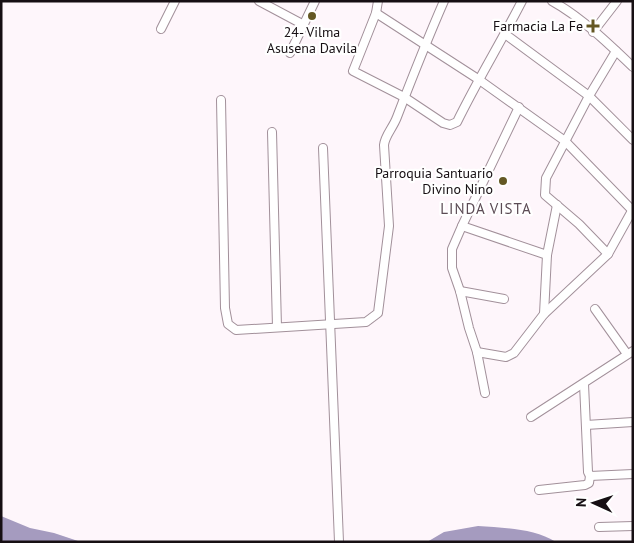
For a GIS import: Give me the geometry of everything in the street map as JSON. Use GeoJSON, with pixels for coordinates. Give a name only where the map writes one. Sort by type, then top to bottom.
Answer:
{"type":"FeatureCollection","features":[{"type":"Feature","properties":{"kind":"street"},"geometry":{"type":"LineString","coordinates":[[161,29],[175,1]]}},
{"type":"Feature","properties":{"kind":"street"},"geometry":{"type":"LineString","coordinates":[[259,1],[304,25]]}},
{"type":"Feature","properties":{"kind":"street"},"geometry":{"type":"LineString","coordinates":[[290,53],[315,1]]}},
{"type":"Feature","properties":{"kind":"street"},"geometry":{"type":"LineString","coordinates":[[221,100],[225,308],[228,324],[236,330],[366,322],[378,313],[389,226],[385,138],[394,126],[444,1]]}},
{"type":"Feature","properties":{"kind":"street"},"geometry":{"type":"LineString","coordinates":[[477,352],[506,357],[514,353],[544,314],[608,254],[632,210],[565,142],[478,79],[425,45],[375,5],[353,72],[404,98],[443,123],[450,125],[456,122],[478,79],[522,1]]}},
{"type":"Feature","properties":{"kind":"street"},"geometry":{"type":"LineString","coordinates":[[552,1],[563,7],[633,67]]}},
{"type":"Feature","properties":{"kind":"street"},"geometry":{"type":"LineString","coordinates":[[593,32],[617,1]]}},
{"type":"Feature","properties":{"kind":"street"},"geometry":{"type":"LineString","coordinates":[[505,34],[589,96],[633,140]]}},
{"type":"Feature","properties":{"kind":"street"},"geometry":{"type":"LineString","coordinates":[[608,254],[579,224],[545,195],[546,178],[589,96],[616,51]]}},
{"type":"Feature","properties":{"kind":"street"},"geometry":{"type":"LineString","coordinates":[[485,393],[477,352],[452,268],[452,249],[518,107]]}},
{"type":"Feature","properties":{"kind":"street"},"geometry":{"type":"LineString","coordinates":[[272,132],[277,327]]}},
{"type":"Feature","properties":{"kind":"street"},"geometry":{"type":"LineString","coordinates":[[324,148],[339,542]]}},
{"type":"Feature","properties":{"kind":"street"},"geometry":{"type":"LineString","coordinates":[[544,314],[547,255],[557,205]]}},
{"type":"Feature","properties":{"kind":"street"},"geometry":{"type":"LineString","coordinates":[[462,226],[547,255]]}},
{"type":"Feature","properties":{"kind":"street"},"geometry":{"type":"LineString","coordinates":[[460,291],[504,299]]}},
{"type":"Feature","properties":{"kind":"street"},"geometry":{"type":"LineString","coordinates":[[531,417],[630,353],[595,309]]}},
{"type":"Feature","properties":{"kind":"street"},"geometry":{"type":"LineString","coordinates":[[539,490],[585,486],[588,482],[590,476],[584,384]]}},
{"type":"Feature","properties":{"kind":"street"},"geometry":{"type":"LineString","coordinates":[[586,425],[633,422]]}},
{"type":"Feature","properties":{"kind":"street"},"geometry":{"type":"LineString","coordinates":[[590,476],[633,474]]}},
{"type":"Feature","properties":{"kind":"street"},"geometry":{"type":"LineString","coordinates":[[598,527],[633,526]]}},
{"type":"Feature","properties":{"kind":"shaded area"},"geometry":{"type":"Polygon","coordinates":[[[1,516],[30,528],[54,533],[81,542],[5,542],[1,540],[1,516]]]}},
{"type":"Feature","properties":{"kind":"shaded area"},"geometry":{"type":"Polygon","coordinates":[[[478,526],[529,531],[556,542],[427,542],[444,532],[478,526]]]}},
{"type":"Feature","properties":{"kind":"place","name":"24- Vilma Asusena Davila"},"geometry":{"type":"Point","coordinates":[312,16]}},
{"type":"Feature","properties":{"kind":"place","name":"Farmacia La Fe"},"geometry":{"type":"Point","coordinates":[593,26]}},
{"type":"Feature","properties":{"kind":"place","name":"Parroquia Santuario Divino Nino"},"geometry":{"type":"Point","coordinates":[503,181]}},
{"type":"Feature","properties":{"kind":"district","name":"LINDA VISTA"},"geometry":{"type":"Point","coordinates":[486,209]}}]}
